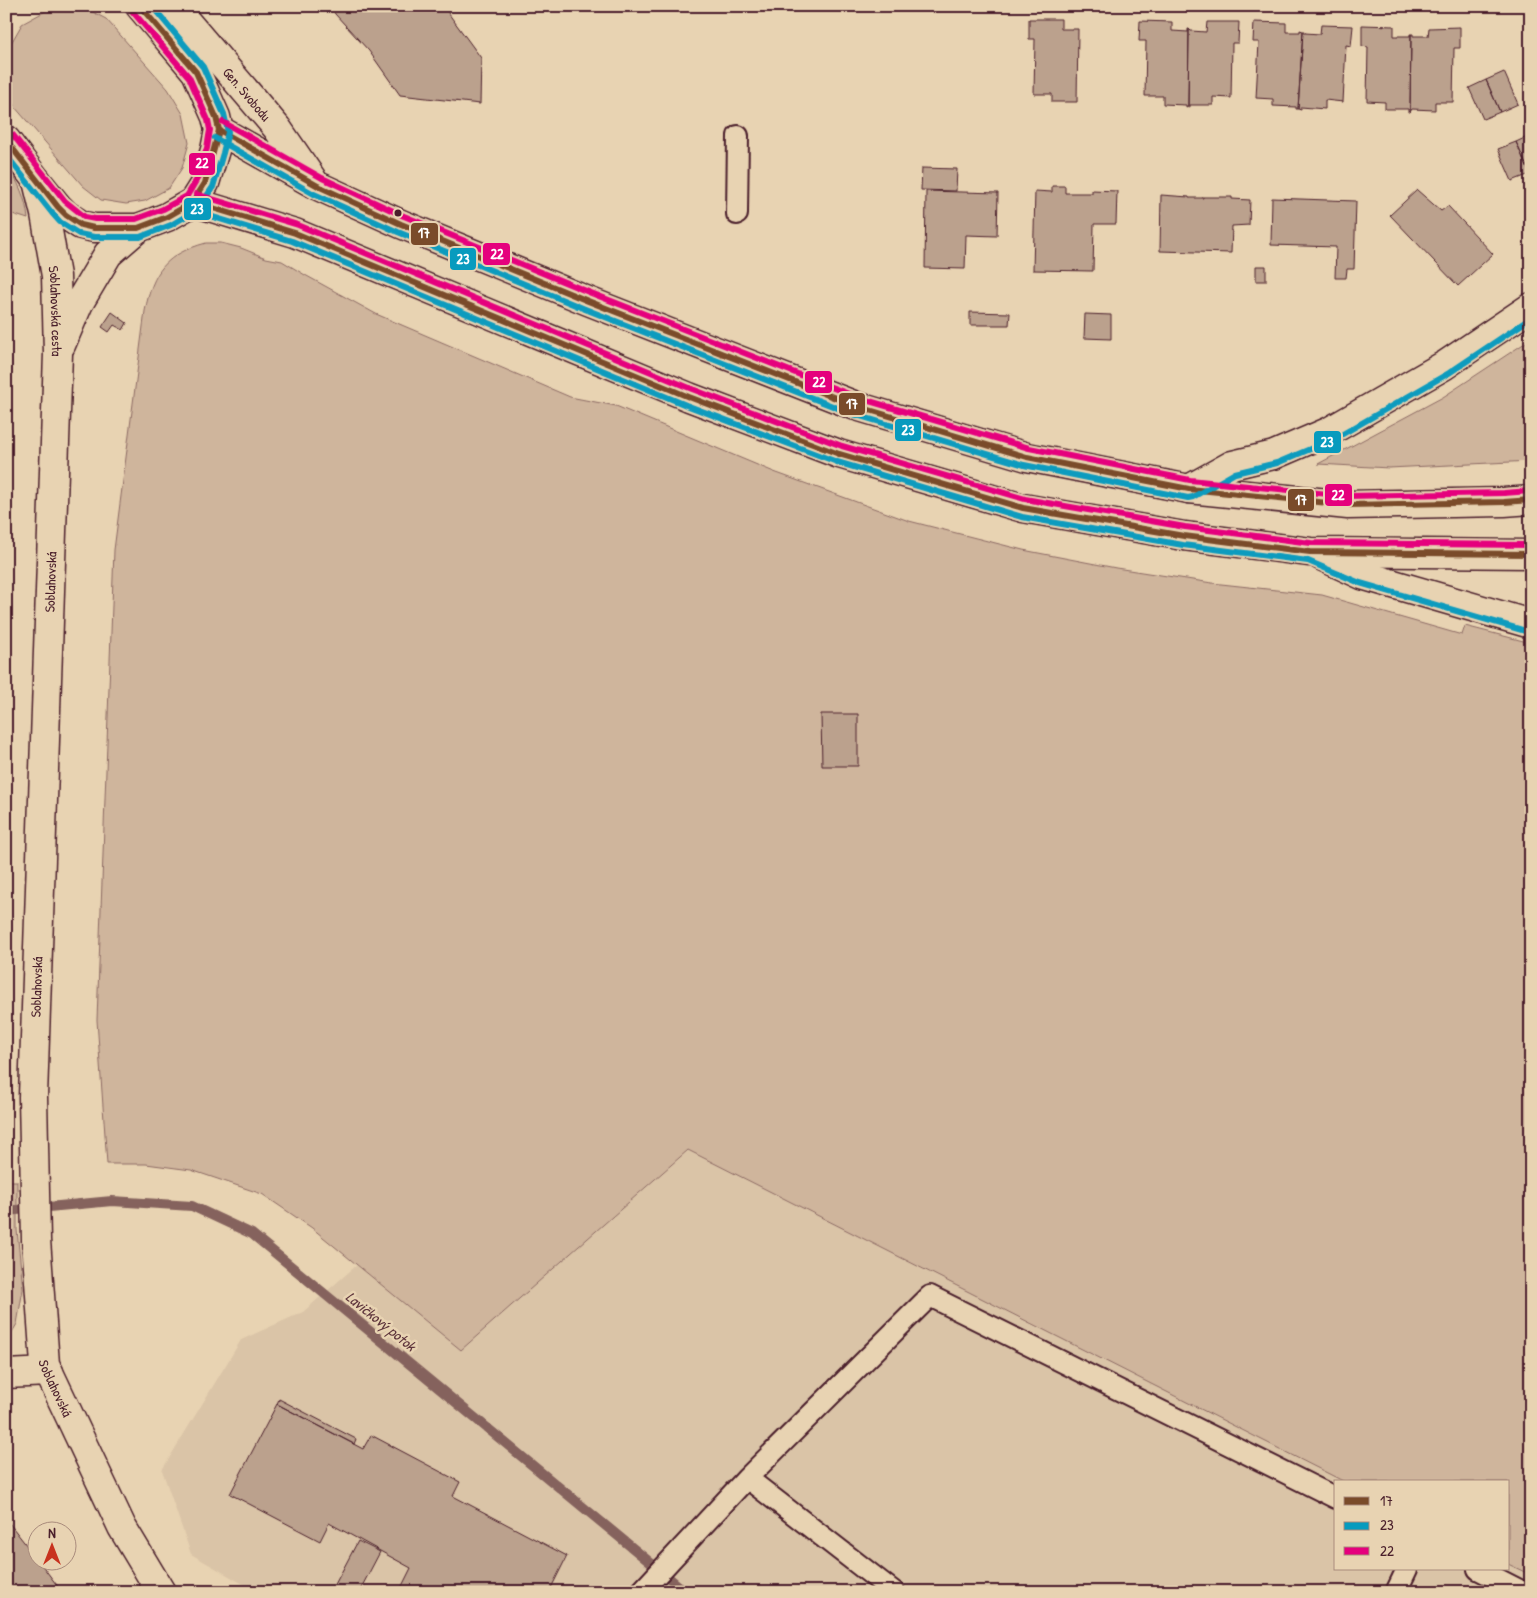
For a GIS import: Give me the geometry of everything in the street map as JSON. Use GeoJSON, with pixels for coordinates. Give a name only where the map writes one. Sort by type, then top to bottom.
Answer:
{"type":"FeatureCollection","features":[{"type":"Feature","properties":{"kind":"street"},"geometry":{"type":"LineString","coordinates":[[6,140],[66,215],[81,225],[94,228],[138,228],[167,217],[193,202],[205,183],[216,150],[219,130],[210,103],[196,72],[140,6]]}},
{"type":"Feature","properties":{"kind":"street","name":"Gen. Svobodu"},"geometry":{"type":"LineString","coordinates":[[172,6],[277,128],[318,186]]}},
{"type":"Feature","properties":{"kind":"street"},"geometry":{"type":"LineString","coordinates":[[219,130],[318,186],[401,224],[570,293],[856,406],[1027,457],[1189,489],[1348,505],[1531,500]]}},
{"type":"Feature","properties":{"kind":"street","name":"Soblahovská cesta"},"geometry":{"type":"LineString","coordinates":[[37,181],[56,276],[58,353]]}},
{"type":"Feature","properties":{"kind":"street"},"geometry":{"type":"LineString","coordinates":[[193,202],[295,233],[689,397],[839,454],[1023,508],[1184,536],[1310,552],[1531,554]]}},
{"type":"Feature","properties":{"kind":"street","name":"Soblahovská cesta"},"geometry":{"type":"LineString","coordinates":[[58,353],[79,303],[108,254],[138,228]]}},
{"type":"Feature","properties":{"kind":"street"},"geometry":{"type":"LineString","coordinates":[[1189,489],[1232,465],[1274,455],[1330,431],[1445,365],[1531,307]]}},
{"type":"Feature","properties":{"kind":"street","name":"Soblahovská"},"geometry":{"type":"LineString","coordinates":[[58,353],[33,1097],[36,1240],[45,1364],[122,1527],[161,1592]]}},
{"type":"Feature","properties":{"kind":"street"},"geometry":{"type":"LineString","coordinates":[[1310,552],[1362,574],[1531,624]]}},
{"type":"Feature","properties":{"kind":"street"},"geometry":{"type":"LineString","coordinates":[[6,1374],[49,1372]]}},
{"type":"Feature","properties":{"kind":"lane"},"geometry":{"type":"LineString","coordinates":[[737,214],[738,136]]}},
{"type":"Feature","properties":{"kind":"lane"},"geometry":{"type":"LineString","coordinates":[[641,1592],[676,1552],[747,1478],[930,1296],[1334,1497]]}},
{"type":"Feature","properties":{"kind":"lane"},"geometry":{"type":"LineString","coordinates":[[747,1478],[894,1592]]}},
{"type":"Feature","properties":{"kind":"lane"},"geometry":{"type":"LineString","coordinates":[[1396,1592],[1407,1570]]}},
{"type":"Feature","properties":{"kind":"lane"},"geometry":{"type":"LineString","coordinates":[[1480,1570],[1523,1592]]}},
{"type":"Feature","properties":{"kind":"shaded area"},"geometry":{"type":"Polygon","coordinates":[[[51,8],[85,8],[106,19],[168,89],[183,114],[189,143],[182,168],[169,188],[145,201],[126,204],[101,200],[83,186],[14,106],[6,89],[6,58],[10,45],[22,24],[51,8]]]}},
{"type":"Feature","properties":{"kind":"shaded area"},"geometry":{"type":"Polygon","coordinates":[[[6,164],[21,190],[28,219],[6,212],[6,164]]]}},
{"type":"Feature","properties":{"kind":"shaded area"},"geometry":{"type":"Polygon","coordinates":[[[206,243],[221,243],[241,248],[266,258],[282,261],[376,314],[570,397],[616,406],[774,472],[909,521],[1023,550],[1116,568],[1212,583],[1322,595],[1462,635],[1465,626],[1531,643],[1531,1575],[1510,1565],[1510,1480],[1341,1480],[688,1150],[461,1350],[312,1228],[262,1194],[191,1170],[146,1164],[107,1164],[97,1020],[114,550],[148,297],[157,275],[164,266],[171,259],[192,247],[206,243]]]}},
{"type":"Feature","properties":{"kind":"shaded area"},"geometry":{"type":"Polygon","coordinates":[[[1531,339],[1531,461],[1389,468],[1318,464],[1443,397],[1531,339]]]}},
{"type":"Feature","properties":{"kind":"shaded area"},"geometry":{"type":"Polygon","coordinates":[[[688,1150],[1341,1480],[1334,1480],[1334,1570],[1510,1570],[1510,1565],[1531,1575],[1531,1592],[257,1592],[191,1554],[162,1470],[241,1340],[303,1312],[357,1265],[461,1349],[688,1150]]]}},
{"type":"Feature","properties":{"kind":"shaded area"},"geometry":{"type":"Polygon","coordinates":[[[6,1181],[17,1181],[17,1230],[23,1289],[17,1324],[6,1342],[6,1181]]]}},
{"type":"Feature","properties":{"kind":"building"},"geometry":{"type":"Polygon","coordinates":[[[332,6],[443,6],[481,58],[480,104],[400,95],[369,51],[335,14],[332,6]]]}},
{"type":"Feature","properties":{"kind":"building"},"geometry":{"type":"Polygon","coordinates":[[[1029,19],[1061,19],[1061,29],[1078,29],[1077,102],[1052,102],[1052,94],[1034,94],[1035,39],[1029,39],[1029,19]]]}},
{"type":"Feature","properties":{"kind":"building"},"geometry":{"type":"Polygon","coordinates":[[[1140,21],[1172,22],[1172,31],[1188,32],[1189,29],[1188,106],[1163,104],[1163,96],[1145,96],[1146,41],[1139,41],[1140,21]]]}},
{"type":"Feature","properties":{"kind":"building"},"geometry":{"type":"Polygon","coordinates":[[[1207,22],[1239,22],[1238,43],[1232,43],[1231,98],[1213,97],[1213,105],[1190,105],[1190,107],[1188,106],[1189,29],[1191,31],[1206,32],[1207,22]]]}},
{"type":"Feature","properties":{"kind":"building"},"geometry":{"type":"Polygon","coordinates":[[[1254,22],[1286,23],[1286,32],[1303,31],[1298,109],[1296,107],[1273,106],[1273,99],[1256,98],[1259,42],[1253,42],[1254,22]]]}},
{"type":"Feature","properties":{"kind":"building"},"geometry":{"type":"Polygon","coordinates":[[[1321,25],[1353,26],[1351,46],[1346,45],[1343,102],[1325,100],[1325,109],[1301,107],[1301,110],[1298,109],[1303,31],[1305,33],[1320,34],[1321,25]]]}},
{"type":"Feature","properties":{"kind":"building"},"geometry":{"type":"Polygon","coordinates":[[[1362,25],[1394,26],[1394,36],[1410,36],[1411,34],[1410,112],[1408,112],[1408,109],[1385,109],[1385,102],[1367,101],[1368,47],[1362,46],[1362,25]]]}},
{"type":"Feature","properties":{"kind":"building"},"geometry":{"type":"Polygon","coordinates":[[[1460,27],[1460,48],[1454,48],[1453,102],[1435,102],[1435,110],[1412,109],[1410,112],[1411,34],[1413,36],[1428,36],[1429,28],[1460,27]]]}},
{"type":"Feature","properties":{"kind":"building"},"geometry":{"type":"Polygon","coordinates":[[[1504,72],[1518,104],[1500,112],[1486,80],[1504,72]]]}},
{"type":"Feature","properties":{"kind":"building"},"geometry":{"type":"Polygon","coordinates":[[[1486,80],[1500,112],[1483,119],[1469,88],[1486,80]]]}},
{"type":"Feature","properties":{"kind":"building"},"geometry":{"type":"Polygon","coordinates":[[[1531,135],[1531,173],[1530,174],[1516,142],[1531,135]]]}},
{"type":"Feature","properties":{"kind":"building"},"geometry":{"type":"Polygon","coordinates":[[[1516,142],[1530,174],[1512,181],[1498,149],[1516,142]]]}},
{"type":"Feature","properties":{"kind":"building"},"geometry":{"type":"Polygon","coordinates":[[[922,168],[957,169],[956,191],[921,190],[922,168]]]}},
{"type":"Feature","properties":{"kind":"building"},"geometry":{"type":"Polygon","coordinates":[[[1052,186],[1065,186],[1065,193],[1092,193],[1092,190],[1117,191],[1116,224],[1094,224],[1093,271],[1033,270],[1035,191],[1052,192],[1052,186]]]}},
{"type":"Feature","properties":{"kind":"building"},"geometry":{"type":"Polygon","coordinates":[[[1417,190],[1441,211],[1448,206],[1493,254],[1458,286],[1390,215],[1417,190]]]}},
{"type":"Feature","properties":{"kind":"building"},"geometry":{"type":"Polygon","coordinates":[[[926,191],[998,193],[997,236],[966,235],[965,269],[925,268],[926,191]]]}},
{"type":"Feature","properties":{"kind":"building"},"geometry":{"type":"Polygon","coordinates":[[[1161,195],[1189,198],[1232,197],[1232,199],[1250,200],[1249,225],[1232,226],[1231,253],[1160,251],[1161,195]]]}},
{"type":"Feature","properties":{"kind":"building"},"geometry":{"type":"Polygon","coordinates":[[[1272,198],[1356,201],[1354,269],[1347,269],[1346,278],[1335,278],[1336,247],[1271,245],[1272,198]]]}},
{"type":"Feature","properties":{"kind":"building"},"geometry":{"type":"Polygon","coordinates":[[[1256,266],[1266,266],[1266,281],[1256,281],[1256,266]]]}},
{"type":"Feature","properties":{"kind":"building"},"geometry":{"type":"Polygon","coordinates":[[[112,312],[127,323],[123,330],[114,325],[109,332],[102,327],[112,312]]]}},
{"type":"Feature","properties":{"kind":"building"},"geometry":{"type":"Polygon","coordinates":[[[970,312],[1010,313],[1009,325],[970,325],[970,312]]]}},
{"type":"Feature","properties":{"kind":"building"},"geometry":{"type":"Polygon","coordinates":[[[1085,314],[1111,315],[1111,339],[1084,338],[1085,314]]]}},
{"type":"Feature","properties":{"kind":"building"},"geometry":{"type":"Polygon","coordinates":[[[821,714],[858,714],[858,766],[822,766],[821,714]]]}},
{"type":"Feature","properties":{"kind":"building"},"geometry":{"type":"Polygon","coordinates":[[[279,1399],[356,1439],[354,1444],[277,1404],[279,1399]]]}},
{"type":"Feature","properties":{"kind":"building"},"geometry":{"type":"Polygon","coordinates":[[[277,1404],[363,1449],[371,1435],[460,1482],[453,1496],[567,1556],[549,1592],[399,1592],[411,1568],[329,1523],[320,1541],[230,1494],[277,1404]]]}},
{"type":"Feature","properties":{"kind":"building"},"geometry":{"type":"Polygon","coordinates":[[[6,1519],[28,1547],[28,1570],[46,1570],[62,1592],[6,1592],[6,1519]]]}},
{"type":"Feature","properties":{"kind":"building"},"geometry":{"type":"Polygon","coordinates":[[[358,1541],[380,1552],[359,1592],[331,1592],[358,1541]]]}},
{"type":"Feature","properties":{"kind":"waterway","name":"Lavičkový potok"},"geometry":{"type":"LineString","coordinates":[[6,1211],[112,1201],[192,1206],[252,1234],[686,1592]]}},
{"type":"Feature","properties":{"kind":"transit line","name":"17"},"geometry":{"type":"LineString","coordinates":[[6,140],[58,207],[81,225],[94,228],[138,228],[167,217],[193,202],[205,183],[219,130],[216,117],[196,72],[140,6]]}},
{"type":"Feature","properties":{"kind":"transit line","name":"23"},"geometry":{"type":"LineString","coordinates":[[6,155],[60,222],[79,234],[94,237],[140,237],[171,225],[198,209],[213,187],[223,153],[228,132],[224,114],[203,67],[152,6]]}},
{"type":"Feature","properties":{"kind":"transit line","name":"22"},"geometry":{"type":"LineString","coordinates":[[13,135],[65,201],[85,217],[95,219],[136,219],[163,209],[187,196],[197,179],[207,148],[210,130],[208,120],[189,77],[133,12]]}},
{"type":"Feature","properties":{"kind":"transit line","name":"22"},"geometry":{"type":"LineString","coordinates":[[223,122],[322,178],[404,216],[591,293],[859,398],[1029,448],[1190,480],[1348,496],[1530,491]]}},
{"type":"Feature","properties":{"kind":"transit line","name":"17"},"geometry":{"type":"LineString","coordinates":[[219,130],[318,186],[401,224],[588,301],[856,406],[1027,457],[1189,489],[1348,505],[1531,500]]}},
{"type":"Feature","properties":{"kind":"transit line","name":"23"},"geometry":{"type":"LineString","coordinates":[[215,138],[314,194],[398,232],[585,309],[853,414],[1024,465],[1188,498],[1235,473],[1277,463],[1334,439],[1449,373],[1531,318]]}},
{"type":"Feature","properties":{"kind":"transit line","name":"22"},"geometry":{"type":"LineString","coordinates":[[196,194],[298,225],[692,389],[842,446],[1025,499],[1185,527],[1311,543],[1531,545]]}},
{"type":"Feature","properties":{"kind":"transit line","name":"17"},"geometry":{"type":"LineString","coordinates":[[193,202],[295,233],[689,397],[839,454],[1023,508],[1184,536],[1310,552],[1531,554]]}},
{"type":"Feature","properties":{"kind":"transit line","name":"23"},"geometry":{"type":"LineString","coordinates":[[190,210],[292,241],[686,405],[837,462],[1022,517],[1183,545],[1308,561],[1360,583],[1529,632]]}}]}
